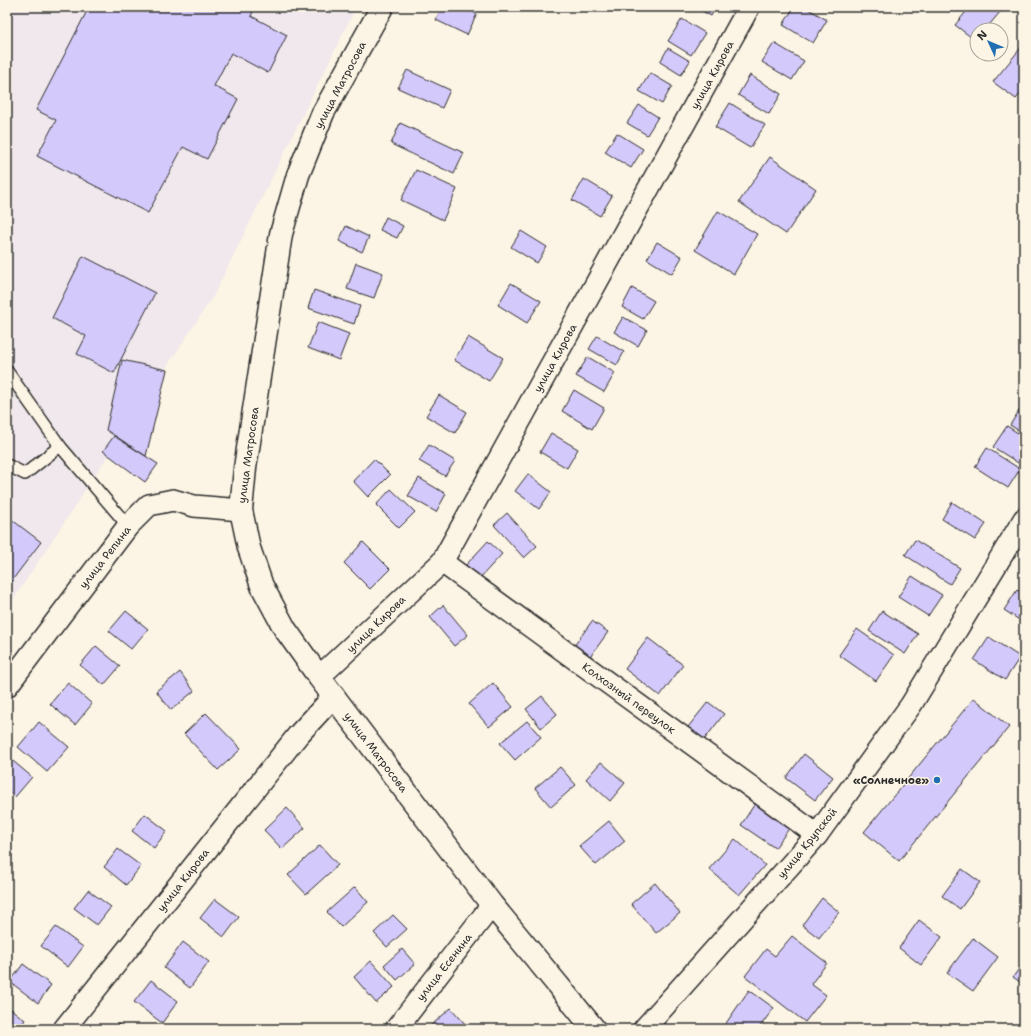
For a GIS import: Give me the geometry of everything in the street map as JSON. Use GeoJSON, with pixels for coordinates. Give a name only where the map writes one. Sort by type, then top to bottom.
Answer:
{"type":"FeatureCollection","features":[{"type":"Feature","properties":{"kind":"main road","name":"улица Матросова"},"geometry":{"type":"LineString","coordinates":[[382,7],[323,113],[298,175],[281,234],[245,468],[241,510],[249,548],[262,586],[284,630],[492,904],[594,1029]]}},
{"type":"Feature","properties":{"kind":"street","name":"улица Кирова"},"geometry":{"type":"LineString","coordinates":[[319,677],[442,562],[749,7]]}},
{"type":"Feature","properties":{"kind":"street","name":"улица Репина"},"geometry":{"type":"LineString","coordinates":[[7,686],[128,526],[149,505],[173,500],[194,506],[241,510]]}},
{"type":"Feature","properties":{"kind":"street","name":"улица Крупской"},"geometry":{"type":"LineString","coordinates":[[644,1029],[817,835],[911,704],[1024,519]]}},
{"type":"Feature","properties":{"kind":"street","name":"Колхозный переулок"},"geometry":{"type":"LineString","coordinates":[[442,562],[817,835]]}},
{"type":"Feature","properties":{"kind":"street","name":"улица Кирова"},"geometry":{"type":"LineString","coordinates":[[64,1029],[298,735],[334,696]]}},
{"type":"Feature","properties":{"kind":"street","name":"улица Есенина"},"geometry":{"type":"LineString","coordinates":[[396,1029],[492,904]]}},
{"type":"Feature","properties":{"kind":"lane"},"geometry":{"type":"LineString","coordinates":[[7,370],[60,446],[128,526]]}},
{"type":"Feature","properties":{"kind":"lane"},"geometry":{"type":"LineString","coordinates":[[7,465],[25,474],[60,446]]}},
{"type":"Feature","properties":{"kind":"shaded area"},"geometry":{"type":"Polygon","coordinates":[[[7,7],[356,7],[214,295],[7,609],[7,7]]]}},
{"type":"Feature","properties":{"kind":"building"},"geometry":{"type":"Polygon","coordinates":[[[89,7],[255,7],[251,16],[287,35],[268,73],[231,53],[214,86],[238,99],[207,159],[183,147],[148,213],[37,156],[56,120],[36,110],[89,7]]]}},
{"type":"Feature","properties":{"kind":"building"},"geometry":{"type":"Polygon","coordinates":[[[442,7],[462,7],[477,14],[467,35],[436,20],[442,7]]]}},
{"type":"Feature","properties":{"kind":"building"},"geometry":{"type":"Polygon","coordinates":[[[695,7],[716,7],[711,16],[695,7]]]}},
{"type":"Feature","properties":{"kind":"building"},"geometry":{"type":"Polygon","coordinates":[[[794,7],[805,7],[827,20],[813,43],[783,25],[794,7]]]}},
{"type":"Feature","properties":{"kind":"building"},"geometry":{"type":"Polygon","coordinates":[[[970,7],[994,7],[1000,12],[992,22],[969,22],[969,36],[955,25],[970,7]]]}},
{"type":"Feature","properties":{"kind":"building"},"geometry":{"type":"Polygon","coordinates":[[[682,19],[705,33],[691,55],[668,41],[682,19]]]}},
{"type":"Feature","properties":{"kind":"building"},"geometry":{"type":"Polygon","coordinates":[[[774,43],[804,61],[792,80],[762,62],[774,43]]]}},
{"type":"Feature","properties":{"kind":"building"},"geometry":{"type":"Polygon","coordinates":[[[1024,44],[1024,89],[1016,99],[993,82],[1024,44]]]}},
{"type":"Feature","properties":{"kind":"building"},"geometry":{"type":"Polygon","coordinates":[[[668,48],[690,61],[681,75],[660,62],[668,48]]]}},
{"type":"Feature","properties":{"kind":"building"},"geometry":{"type":"Polygon","coordinates":[[[407,70],[450,90],[442,108],[398,88],[407,70]]]}},
{"type":"Feature","properties":{"kind":"building"},"geometry":{"type":"Polygon","coordinates":[[[650,73],[672,86],[662,104],[639,91],[650,73]]]}},
{"type":"Feature","properties":{"kind":"building"},"geometry":{"type":"Polygon","coordinates":[[[750,75],[781,94],[769,114],[738,95],[750,75]]]}},
{"type":"Feature","properties":{"kind":"building"},"geometry":{"type":"Polygon","coordinates":[[[730,103],[765,125],[750,148],[715,127],[730,103]]]}},
{"type":"Feature","properties":{"kind":"building"},"geometry":{"type":"Polygon","coordinates":[[[639,105],[658,117],[647,135],[627,123],[639,105]]]}},
{"type":"Feature","properties":{"kind":"building"},"geometry":{"type":"Polygon","coordinates":[[[400,123],[464,153],[454,174],[391,144],[400,123]]]}},
{"type":"Feature","properties":{"kind":"building"},"geometry":{"type":"Polygon","coordinates":[[[617,133],[643,149],[631,168],[605,152],[617,133]]]}},
{"type":"Feature","properties":{"kind":"building"},"geometry":{"type":"Polygon","coordinates":[[[770,157],[816,189],[786,234],[739,202],[770,157]]]}},
{"type":"Feature","properties":{"kind":"building"},"geometry":{"type":"Polygon","coordinates":[[[416,170],[457,189],[443,220],[401,200],[416,170]]]}},
{"type":"Feature","properties":{"kind":"building"},"geometry":{"type":"Polygon","coordinates":[[[584,179],[612,196],[600,216],[572,200],[584,179]]]}},
{"type":"Feature","properties":{"kind":"building"},"geometry":{"type":"Polygon","coordinates":[[[718,211],[757,234],[734,274],[695,250],[718,211]]]}},
{"type":"Feature","properties":{"kind":"building"},"geometry":{"type":"Polygon","coordinates":[[[386,217],[403,226],[397,238],[380,230],[386,217]]]}},
{"type":"Feature","properties":{"kind":"building"},"geometry":{"type":"Polygon","coordinates":[[[346,226],[369,237],[362,252],[339,241],[346,226]]]}},
{"type":"Feature","properties":{"kind":"building"},"geometry":{"type":"Polygon","coordinates":[[[521,231],[547,247],[537,263],[511,247],[521,231]]]}},
{"type":"Feature","properties":{"kind":"building"},"geometry":{"type":"Polygon","coordinates":[[[657,242],[682,257],[672,274],[647,259],[657,242]]]}},
{"type":"Feature","properties":{"kind":"building"},"geometry":{"type":"Polygon","coordinates":[[[83,256],[155,293],[114,373],[77,354],[86,336],[52,318],[83,256]]]}},
{"type":"Feature","properties":{"kind":"building"},"geometry":{"type":"Polygon","coordinates":[[[356,263],[383,273],[374,298],[347,289],[356,263]]]}},
{"type":"Feature","properties":{"kind":"building"},"geometry":{"type":"Polygon","coordinates":[[[511,283],[541,301],[527,323],[498,305],[511,283]]]}},
{"type":"Feature","properties":{"kind":"building"},"geometry":{"type":"Polygon","coordinates":[[[632,288],[654,301],[643,319],[622,307],[632,288]]]}},
{"type":"Feature","properties":{"kind":"building"},"geometry":{"type":"Polygon","coordinates":[[[314,290],[360,306],[354,324],[308,308],[314,290]]]}},
{"type":"Feature","properties":{"kind":"building"},"geometry":{"type":"Polygon","coordinates":[[[623,317],[647,330],[638,346],[614,332],[623,317]]]}},
{"type":"Feature","properties":{"kind":"building"},"geometry":{"type":"Polygon","coordinates":[[[318,322],[349,334],[339,360],[308,348],[318,322]]]}},
{"type":"Feature","properties":{"kind":"building"},"geometry":{"type":"Polygon","coordinates":[[[597,336],[624,352],[617,365],[589,349],[597,336]]]}},
{"type":"Feature","properties":{"kind":"building"},"geometry":{"type":"Polygon","coordinates":[[[468,337],[503,358],[489,381],[454,360],[468,337]]]}},
{"type":"Feature","properties":{"kind":"building"},"geometry":{"type":"Polygon","coordinates":[[[588,357],[615,373],[604,392],[576,376],[588,357]]]}},
{"type":"Feature","properties":{"kind":"building"},"geometry":{"type":"Polygon","coordinates":[[[122,360],[167,370],[146,456],[106,430],[122,360]]]}},
{"type":"Feature","properties":{"kind":"building"},"geometry":{"type":"Polygon","coordinates":[[[574,390],[604,408],[592,429],[562,411],[574,390]]]}},
{"type":"Feature","properties":{"kind":"building"},"geometry":{"type":"Polygon","coordinates":[[[439,395],[467,412],[455,433],[426,416],[439,395]]]}},
{"type":"Feature","properties":{"kind":"building"},"geometry":{"type":"Polygon","coordinates":[[[1024,403],[1024,434],[1010,425],[1024,403]]]}},
{"type":"Feature","properties":{"kind":"building"},"geometry":{"type":"Polygon","coordinates":[[[1007,426],[1024,437],[1023,466],[993,447],[1007,426]]]}},
{"type":"Feature","properties":{"kind":"building"},"geometry":{"type":"Polygon","coordinates":[[[551,433],[578,449],[567,468],[540,452],[551,433]]]}},
{"type":"Feature","properties":{"kind":"building"},"geometry":{"type":"Polygon","coordinates":[[[114,436],[158,464],[145,482],[103,451],[114,436]]]}},
{"type":"Feature","properties":{"kind":"building"},"geometry":{"type":"Polygon","coordinates":[[[429,445],[455,461],[445,476],[419,461],[429,445]]]}},
{"type":"Feature","properties":{"kind":"building"},"geometry":{"type":"Polygon","coordinates":[[[987,448],[1020,469],[1008,488],[975,467],[987,448]]]}},
{"type":"Feature","properties":{"kind":"building"},"geometry":{"type":"Polygon","coordinates":[[[374,459],[390,475],[368,497],[353,481],[374,459]]]}},
{"type":"Feature","properties":{"kind":"building"},"geometry":{"type":"Polygon","coordinates":[[[528,474],[551,492],[539,509],[515,491],[528,474]]]}},
{"type":"Feature","properties":{"kind":"building"},"geometry":{"type":"Polygon","coordinates":[[[419,478],[446,494],[436,512],[408,496],[419,478]]]}},
{"type":"Feature","properties":{"kind":"building"},"geometry":{"type":"Polygon","coordinates":[[[391,489],[415,512],[399,528],[376,505],[391,489]]]}},
{"type":"Feature","properties":{"kind":"building"},"geometry":{"type":"Polygon","coordinates":[[[952,502],[986,524],[975,540],[942,519],[952,502]]]}},
{"type":"Feature","properties":{"kind":"building"},"geometry":{"type":"Polygon","coordinates":[[[507,513],[537,546],[524,558],[494,525],[507,513]]]}},
{"type":"Feature","properties":{"kind":"building"},"geometry":{"type":"Polygon","coordinates":[[[7,516],[41,542],[7,587],[7,516]]]}},
{"type":"Feature","properties":{"kind":"building"},"geometry":{"type":"Polygon","coordinates":[[[915,540],[960,568],[950,584],[905,555],[915,540]]]}},
{"type":"Feature","properties":{"kind":"building"},"geometry":{"type":"Polygon","coordinates":[[[488,541],[502,554],[479,579],[465,566],[488,541]]]}},
{"type":"Feature","properties":{"kind":"building"},"geometry":{"type":"Polygon","coordinates":[[[363,542],[390,569],[370,589],[344,563],[363,542]]]}},
{"type":"Feature","properties":{"kind":"building"},"geometry":{"type":"Polygon","coordinates":[[[912,576],[942,595],[928,616],[898,597],[912,576]]]}},
{"type":"Feature","properties":{"kind":"building"},"geometry":{"type":"Polygon","coordinates":[[[1017,590],[1024,594],[1024,623],[1004,610],[1017,590]]]}},
{"type":"Feature","properties":{"kind":"building"},"geometry":{"type":"Polygon","coordinates":[[[443,605],[468,635],[454,646],[430,617],[443,605]]]}},
{"type":"Feature","properties":{"kind":"building"},"geometry":{"type":"Polygon","coordinates":[[[126,611],[148,629],[131,649],[109,631],[126,611]]]}},
{"type":"Feature","properties":{"kind":"building"},"geometry":{"type":"Polygon","coordinates":[[[882,611],[918,634],[905,654],[869,631],[882,611]]]}},
{"type":"Feature","properties":{"kind":"building"},"geometry":{"type":"Polygon","coordinates":[[[592,621],[608,632],[590,657],[574,646],[592,621]]]}},
{"type":"Feature","properties":{"kind":"building"},"geometry":{"type":"Polygon","coordinates":[[[857,629],[894,655],[876,681],[839,655],[857,629]]]}},
{"type":"Feature","properties":{"kind":"building"},"geometry":{"type":"Polygon","coordinates":[[[989,637],[1020,657],[1005,680],[974,660],[989,637]]]}},
{"type":"Feature","properties":{"kind":"building"},"geometry":{"type":"Polygon","coordinates":[[[648,638],[683,665],[660,696],[625,669],[648,638]]]}},
{"type":"Feature","properties":{"kind":"building"},"geometry":{"type":"Polygon","coordinates":[[[96,646],[120,666],[104,685],[80,665],[96,646]]]}},
{"type":"Feature","properties":{"kind":"building"},"geometry":{"type":"Polygon","coordinates":[[[180,672],[194,691],[171,710],[156,691],[180,672]]]}},
{"type":"Feature","properties":{"kind":"building"},"geometry":{"type":"Polygon","coordinates":[[[68,683],[92,704],[75,725],[50,704],[68,683]]]}},
{"type":"Feature","properties":{"kind":"building"},"geometry":{"type":"Polygon","coordinates":[[[493,683],[513,707],[489,727],[469,704],[493,683]]]}},
{"type":"Feature","properties":{"kind":"building"},"geometry":{"type":"Polygon","coordinates":[[[542,696],[557,714],[541,728],[526,709],[542,696]]]}},
{"type":"Feature","properties":{"kind":"building","name":"«Солнечное»"},"geometry":{"type":"Polygon","coordinates":[[[974,698],[1009,727],[899,861],[864,832],[974,698]]]}},
{"type":"Feature","properties":{"kind":"building"},"geometry":{"type":"Polygon","coordinates":[[[708,702],[724,714],[704,740],[688,727],[708,702]]]}},
{"type":"Feature","properties":{"kind":"building"},"geometry":{"type":"Polygon","coordinates":[[[206,713],[241,749],[218,770],[184,734],[206,713]]]}},
{"type":"Feature","properties":{"kind":"building"},"geometry":{"type":"Polygon","coordinates":[[[527,721],[541,737],[515,760],[500,743],[527,721]]]}},
{"type":"Feature","properties":{"kind":"building"},"geometry":{"type":"Polygon","coordinates":[[[39,722],[69,747],[47,772],[18,747],[39,722]]]}},
{"type":"Feature","properties":{"kind":"building"},"geometry":{"type":"Polygon","coordinates":[[[804,754],[833,777],[815,800],[786,778],[804,754]]]}},
{"type":"Feature","properties":{"kind":"building"},"geometry":{"type":"Polygon","coordinates":[[[7,756],[32,777],[15,797],[7,790],[7,756]]]}},
{"type":"Feature","properties":{"kind":"building"},"geometry":{"type":"Polygon","coordinates":[[[601,762],[625,783],[610,801],[586,779],[601,762]]]}},
{"type":"Feature","properties":{"kind":"building"},"geometry":{"type":"Polygon","coordinates":[[[560,767],[576,785],[551,807],[535,788],[560,767]]]}},
{"type":"Feature","properties":{"kind":"building"},"geometry":{"type":"Polygon","coordinates":[[[756,802],[791,826],[775,848],[741,825],[756,802]]]}},
{"type":"Feature","properties":{"kind":"building"},"geometry":{"type":"Polygon","coordinates":[[[287,808],[305,828],[282,849],[264,830],[287,808]]]}},
{"type":"Feature","properties":{"kind":"building"},"geometry":{"type":"Polygon","coordinates":[[[145,814],[167,831],[154,848],[132,831],[145,814]]]}},
{"type":"Feature","properties":{"kind":"building"},"geometry":{"type":"Polygon","coordinates":[[[609,821],[625,841],[596,865],[579,846],[609,821]]]}},
{"type":"Feature","properties":{"kind":"building"},"geometry":{"type":"Polygon","coordinates":[[[735,839],[765,865],[739,895],[709,869],[735,839]]]}},
{"type":"Feature","properties":{"kind":"building"},"geometry":{"type":"Polygon","coordinates":[[[320,845],[338,865],[306,894],[288,875],[320,845]]]}},
{"type":"Feature","properties":{"kind":"building"},"geometry":{"type":"Polygon","coordinates":[[[118,849],[141,866],[126,885],[104,867],[118,849]]]}},
{"type":"Feature","properties":{"kind":"building"},"geometry":{"type":"Polygon","coordinates":[[[962,869],[980,882],[960,909],[942,896],[962,869]]]}},
{"type":"Feature","properties":{"kind":"building"},"geometry":{"type":"Polygon","coordinates":[[[655,883],[680,913],[656,933],[631,904],[655,883]]]}},
{"type":"Feature","properties":{"kind":"building"},"geometry":{"type":"Polygon","coordinates":[[[355,887],[368,902],[341,927],[327,912],[355,887]]]}},
{"type":"Feature","properties":{"kind":"building"},"geometry":{"type":"Polygon","coordinates":[[[88,890],[111,907],[97,925],[74,908],[88,890]]]}},
{"type":"Feature","properties":{"kind":"building"},"geometry":{"type":"Polygon","coordinates":[[[822,898],[839,912],[819,938],[802,925],[822,898]]]}},
{"type":"Feature","properties":{"kind":"building"},"geometry":{"type":"Polygon","coordinates":[[[215,899],[239,917],[224,937],[200,918],[215,899]]]}},
{"type":"Feature","properties":{"kind":"building"},"geometry":{"type":"Polygon","coordinates":[[[393,915],[407,929],[387,947],[374,933],[393,915]]]}},
{"type":"Feature","properties":{"kind":"building"},"geometry":{"type":"Polygon","coordinates":[[[919,920],[942,937],[921,965],[899,948],[919,920]]]}},
{"type":"Feature","properties":{"kind":"building"},"geometry":{"type":"Polygon","coordinates":[[[56,927],[83,947],[68,967],[41,946],[56,927]]]}},
{"type":"Feature","properties":{"kind":"building"},"geometry":{"type":"Polygon","coordinates":[[[792,936],[827,963],[811,984],[826,995],[805,1022],[745,976],[766,949],[775,956],[792,936]]]}},
{"type":"Feature","properties":{"kind":"building"},"geometry":{"type":"Polygon","coordinates":[[[973,938],[998,957],[973,991],[947,973],[973,938]]]}},
{"type":"Feature","properties":{"kind":"building"},"geometry":{"type":"Polygon","coordinates":[[[183,942],[209,962],[190,988],[164,968],[183,942]]]}},
{"type":"Feature","properties":{"kind":"building"},"geometry":{"type":"Polygon","coordinates":[[[402,949],[415,964],[397,980],[384,965],[402,949]]]}},
{"type":"Feature","properties":{"kind":"building"},"geometry":{"type":"Polygon","coordinates":[[[371,961],[394,987],[376,1003],[354,977],[371,961]]]}},
{"type":"Feature","properties":{"kind":"building"},"geometry":{"type":"Polygon","coordinates":[[[1024,962],[1024,985],[1013,977],[1024,962]]]}},
{"type":"Feature","properties":{"kind":"building"},"geometry":{"type":"Polygon","coordinates":[[[23,964],[51,985],[38,1003],[10,982],[23,964]]]}},
{"type":"Feature","properties":{"kind":"building"},"geometry":{"type":"Polygon","coordinates":[[[151,980],[178,1001],[162,1023],[134,1002],[151,980]]]}},
{"type":"Feature","properties":{"kind":"building"},"geometry":{"type":"Polygon","coordinates":[[[749,990],[774,1008],[758,1029],[722,1029],[749,990]]]}},
{"type":"Feature","properties":{"kind":"building"},"geometry":{"type":"Polygon","coordinates":[[[7,1006],[25,1020],[18,1029],[7,1029],[7,1006]]]}},
{"type":"Feature","properties":{"kind":"building"},"geometry":{"type":"Polygon","coordinates":[[[451,1008],[466,1025],[461,1029],[427,1029],[451,1008]]]}},
{"type":"Feature","properties":{"kind":"building"},"geometry":{"type":"Polygon","coordinates":[[[118,1024],[125,1029],[114,1029],[118,1024]]]}},
{"type":"Feature","properties":{"kind":"place","name":"«Солнечное»"},"geometry":{"type":"Point","coordinates":[937,780]}}]}
